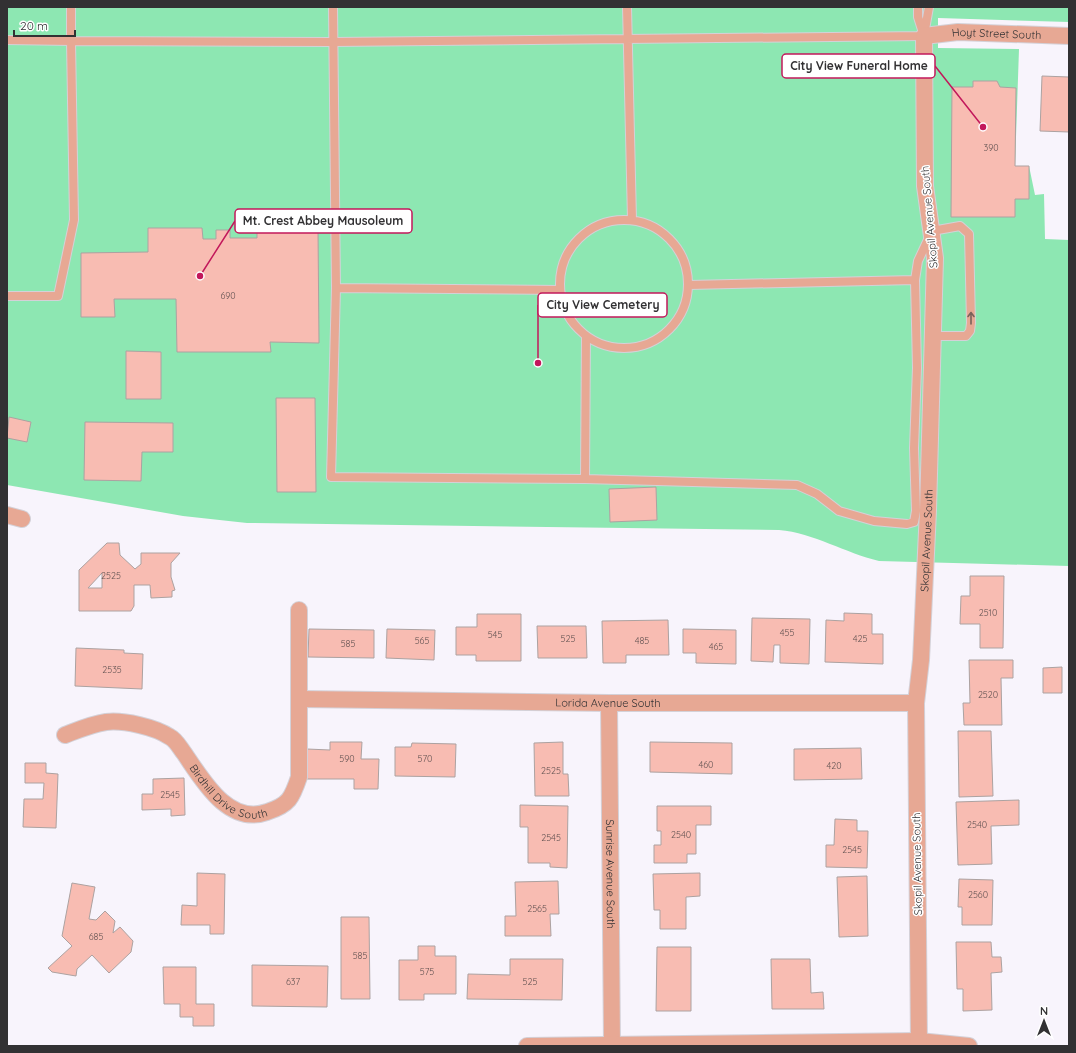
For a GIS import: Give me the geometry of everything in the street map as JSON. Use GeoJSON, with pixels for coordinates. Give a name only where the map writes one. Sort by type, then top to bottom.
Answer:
{"type":"FeatureCollection","features":[{"type":"Feature","properties":{"kind":"street","name":"Hoyt Street South"},"geometry":{"type":"LineString","coordinates":[[924,36],[958,32],[1069,36]]}},
{"type":"Feature","properties":{"kind":"street","name":"Skopil Avenue South"},"geometry":{"type":"LineString","coordinates":[[919,1044],[916,703],[922,644],[933,336],[934,258],[932,231],[925,186],[924,36]]}},
{"type":"Feature","properties":{"kind":"street","name":"Birdhill Drive South"},"geometry":{"type":"LineString","coordinates":[[65,735],[82,728],[106,722],[156,729],[172,738],[211,791],[224,803],[240,813],[263,814],[281,808],[293,796],[299,777],[299,610]]}},
{"type":"Feature","properties":{"kind":"street","name":"Lorida Avenue South"},"geometry":{"type":"LineString","coordinates":[[300,699],[916,703]]}},
{"type":"Feature","properties":{"kind":"street","name":"Sunrise Avenue South"},"geometry":{"type":"LineString","coordinates":[[609,702],[612,1046]]}},
{"type":"Feature","properties":{"kind":"street"},"geometry":{"type":"LineString","coordinates":[[527,1046],[919,1044],[969,1046]]}},
{"type":"Feature","properties":{"kind":"lane"},"geometry":{"type":"LineString","coordinates":[[7,296],[58,296],[74,220],[71,7]]}},
{"type":"Feature","properties":{"kind":"lane"},"geometry":{"type":"LineString","coordinates":[[333,7],[336,288],[331,477],[585,479],[797,485],[817,494],[839,511],[874,520],[902,524],[914,522],[916,511],[914,448],[917,368],[915,280],[918,261],[932,231],[960,226],[969,234],[970,331],[966,336],[933,336]]}},
{"type":"Feature","properties":{"kind":"lane"},"geometry":{"type":"LineString","coordinates":[[627,7],[632,220]]}},
{"type":"Feature","properties":{"kind":"lane"},"geometry":{"type":"LineString","coordinates":[[918,7],[918,17],[924,36]]}},
{"type":"Feature","properties":{"kind":"lane"},"geometry":{"type":"LineString","coordinates":[[924,36],[929,7]]}},
{"type":"Feature","properties":{"kind":"lane"},"geometry":{"type":"LineString","coordinates":[[7,40],[333,42],[924,36]]}},
{"type":"Feature","properties":{"kind":"lane"},"geometry":{"type":"LineString","coordinates":[[613,220],[632,220],[650,225],[666,235],[679,249],[686,266],[689,285],[685,304],[676,322],[662,336],[644,345],[624,348],[604,345],[586,336],[573,324],[564,308],[560,290],[561,271],[568,252],[579,238],[595,226],[613,220]]}},
{"type":"Feature","properties":{"kind":"lane"},"geometry":{"type":"LineString","coordinates":[[689,285],[915,280]]}},
{"type":"Feature","properties":{"kind":"lane"},"geometry":{"type":"LineString","coordinates":[[336,288],[560,290]]}},
{"type":"Feature","properties":{"kind":"lane"},"geometry":{"type":"LineString","coordinates":[[585,479],[586,336]]}},
{"type":"Feature","properties":{"kind":"green space"},"geometry":{"type":"Polygon","coordinates":[[[7,7],[1069,7],[1069,22],[938,18],[938,48],[1019,49],[1015,166],[1029,166],[1035,195],[1044,194],[1045,239],[1069,240],[1069,566],[879,561],[805,535],[779,530],[247,523],[183,516],[7,485],[7,7]]]}},
{"type":"Feature","properties":{"kind":"building"},"geometry":{"type":"Polygon","coordinates":[[[1042,76],[1069,77],[1069,132],[1040,131],[1042,76]]]}},
{"type":"Feature","properties":{"kind":"building"},"geometry":{"type":"Polygon","coordinates":[[[973,81],[997,81],[1000,87],[1016,88],[1015,166],[1029,166],[1029,199],[1015,199],[1015,217],[951,217],[952,87],[973,87],[973,81]]]}},
{"type":"Feature","properties":{"kind":"building"},"geometry":{"type":"Polygon","coordinates":[[[148,228],[202,228],[203,239],[216,239],[216,230],[230,230],[230,238],[257,238],[257,229],[318,229],[319,343],[270,342],[271,352],[177,352],[176,299],[114,299],[115,317],[81,317],[81,253],[148,252],[148,228]]]}},
{"type":"Feature","properties":{"kind":"building"},"geometry":{"type":"Polygon","coordinates":[[[126,351],[161,352],[161,399],[126,399],[126,351]]]}},
{"type":"Feature","properties":{"kind":"building"},"geometry":{"type":"Polygon","coordinates":[[[276,398],[315,398],[316,492],[277,492],[276,398]]]}},
{"type":"Feature","properties":{"kind":"building"},"geometry":{"type":"Polygon","coordinates":[[[9,417],[31,422],[27,442],[7,438],[9,417]]]}},
{"type":"Feature","properties":{"kind":"building"},"geometry":{"type":"Polygon","coordinates":[[[85,422],[173,423],[173,452],[142,452],[141,481],[84,480],[85,422]]]}},
{"type":"Feature","properties":{"kind":"building"},"geometry":{"type":"Polygon","coordinates":[[[656,487],[657,520],[610,522],[609,489],[656,487]]]}},
{"type":"Feature","properties":{"kind":"building"},"geometry":{"type":"Polygon","coordinates":[[[107,543],[119,543],[120,555],[135,569],[141,564],[141,553],[180,553],[171,563],[171,577],[175,590],[172,591],[172,597],[151,598],[150,585],[134,585],[134,606],[131,611],[79,611],[79,570],[107,543]],[[102,573],[88,588],[102,588],[102,573]]]}},
{"type":"Feature","properties":{"kind":"building"},"geometry":{"type":"Polygon","coordinates":[[[970,576],[1004,576],[1003,648],[980,648],[980,624],[960,624],[961,596],[970,596],[970,576]]]}},
{"type":"Feature","properties":{"kind":"building"},"geometry":{"type":"Polygon","coordinates":[[[844,613],[872,614],[872,634],[883,634],[883,664],[825,662],[826,620],[844,621],[844,613]]]}},
{"type":"Feature","properties":{"kind":"building"},"geometry":{"type":"Polygon","coordinates":[[[477,614],[521,614],[521,661],[476,661],[476,655],[456,655],[456,627],[477,627],[477,614]]]}},
{"type":"Feature","properties":{"kind":"building"},"geometry":{"type":"Polygon","coordinates":[[[752,618],[810,619],[809,664],[780,663],[780,645],[774,645],[773,662],[751,661],[752,618]]]}},
{"type":"Feature","properties":{"kind":"building"},"geometry":{"type":"Polygon","coordinates":[[[668,620],[669,655],[626,655],[626,663],[603,663],[602,621],[668,620]]]}},
{"type":"Feature","properties":{"kind":"building"},"geometry":{"type":"Polygon","coordinates":[[[537,626],[586,626],[587,658],[538,658],[537,626]]]}},
{"type":"Feature","properties":{"kind":"building"},"geometry":{"type":"Polygon","coordinates":[[[309,629],[374,630],[374,658],[308,657],[309,629]]]}},
{"type":"Feature","properties":{"kind":"building"},"geometry":{"type":"Polygon","coordinates":[[[387,629],[435,630],[434,660],[386,658],[387,629]]]}},
{"type":"Feature","properties":{"kind":"building"},"geometry":{"type":"Polygon","coordinates":[[[683,629],[736,630],[736,664],[696,663],[696,653],[683,653],[683,629]]]}},
{"type":"Feature","properties":{"kind":"building"},"geometry":{"type":"Polygon","coordinates":[[[76,648],[124,650],[124,653],[143,654],[142,689],[75,686],[76,648]]]}},
{"type":"Feature","properties":{"kind":"building"},"geometry":{"type":"Polygon","coordinates":[[[969,660],[1013,660],[1013,678],[1001,678],[1002,725],[964,725],[963,703],[970,703],[969,660]]]}},
{"type":"Feature","properties":{"kind":"building"},"geometry":{"type":"Polygon","coordinates":[[[1062,667],[1062,693],[1043,693],[1043,668],[1062,667]]]}},
{"type":"Feature","properties":{"kind":"building"},"geometry":{"type":"Polygon","coordinates":[[[958,731],[991,731],[993,796],[959,797],[958,731]]]}},
{"type":"Feature","properties":{"kind":"building"},"geometry":{"type":"Polygon","coordinates":[[[330,742],[362,742],[361,759],[379,759],[378,789],[354,789],[354,779],[306,779],[307,749],[330,750],[330,742]]]}},
{"type":"Feature","properties":{"kind":"building"},"geometry":{"type":"Polygon","coordinates":[[[563,742],[563,774],[568,774],[569,796],[535,796],[534,743],[563,742]]]}},
{"type":"Feature","properties":{"kind":"building"},"geometry":{"type":"Polygon","coordinates":[[[650,742],[732,743],[732,774],[650,772],[650,742]]]}},
{"type":"Feature","properties":{"kind":"building"},"geometry":{"type":"Polygon","coordinates":[[[412,743],[456,744],[455,777],[395,776],[395,747],[411,747],[412,743]]]}},
{"type":"Feature","properties":{"kind":"building"},"geometry":{"type":"Polygon","coordinates":[[[861,748],[862,779],[794,780],[794,749],[861,748]]]}},
{"type":"Feature","properties":{"kind":"building"},"geometry":{"type":"Polygon","coordinates":[[[25,763],[46,763],[46,773],[58,774],[56,828],[23,827],[24,799],[43,799],[44,783],[25,783],[25,763]]]}},
{"type":"Feature","properties":{"kind":"building"},"geometry":{"type":"Polygon","coordinates":[[[184,778],[185,815],[171,816],[171,809],[142,810],[142,794],[153,794],[153,779],[184,778]]]}},
{"type":"Feature","properties":{"kind":"building"},"geometry":{"type":"Polygon","coordinates":[[[1019,800],[1019,825],[991,826],[992,864],[958,865],[956,802],[1019,800]]]}},
{"type":"Feature","properties":{"kind":"building"},"geometry":{"type":"Polygon","coordinates":[[[520,805],[568,806],[567,868],[550,867],[550,863],[528,863],[528,827],[520,827],[520,805]]]}},
{"type":"Feature","properties":{"kind":"building"},"geometry":{"type":"Polygon","coordinates":[[[657,806],[711,806],[711,825],[696,825],[696,854],[687,854],[687,863],[654,863],[654,845],[661,845],[661,831],[657,831],[657,806]]]}},
{"type":"Feature","properties":{"kind":"building"},"geometry":{"type":"Polygon","coordinates":[[[835,819],[857,820],[857,831],[868,831],[867,868],[826,867],[826,845],[834,845],[835,819]]]}},
{"type":"Feature","properties":{"kind":"building"},"geometry":{"type":"Polygon","coordinates":[[[197,873],[225,874],[224,934],[210,934],[210,925],[181,925],[182,905],[197,906],[197,873]]]}},
{"type":"Feature","properties":{"kind":"building"},"geometry":{"type":"Polygon","coordinates":[[[700,873],[700,896],[686,897],[686,929],[660,929],[660,910],[654,910],[653,874],[700,873]]]}},
{"type":"Feature","properties":{"kind":"building"},"geometry":{"type":"Polygon","coordinates":[[[867,876],[868,936],[839,937],[837,877],[867,876]]]}},
{"type":"Feature","properties":{"kind":"building"},"geometry":{"type":"Polygon","coordinates":[[[959,879],[993,880],[992,925],[962,925],[962,907],[958,907],[959,879]]]}},
{"type":"Feature","properties":{"kind":"building"},"geometry":{"type":"Polygon","coordinates":[[[558,881],[559,914],[550,914],[551,936],[505,936],[505,916],[516,916],[515,882],[558,881]]]}},
{"type":"Feature","properties":{"kind":"building"},"geometry":{"type":"Polygon","coordinates":[[[72,883],[95,887],[89,919],[96,920],[105,911],[115,921],[113,933],[120,927],[133,941],[131,952],[109,973],[92,955],[77,969],[76,976],[52,972],[48,968],[72,946],[62,936],[72,883]]]}},
{"type":"Feature","properties":{"kind":"building"},"geometry":{"type":"Polygon","coordinates":[[[341,917],[369,917],[370,999],[341,999],[341,917]]]}},
{"type":"Feature","properties":{"kind":"building"},"geometry":{"type":"Polygon","coordinates":[[[956,942],[991,942],[992,957],[1001,957],[1002,972],[991,973],[992,1010],[963,1011],[963,989],[957,989],[956,942]]]}},
{"type":"Feature","properties":{"kind":"building"},"geometry":{"type":"Polygon","coordinates":[[[418,946],[435,946],[435,956],[456,956],[456,994],[424,994],[424,1000],[399,1000],[399,960],[418,960],[418,946]]]}},
{"type":"Feature","properties":{"kind":"building"},"geometry":{"type":"Polygon","coordinates":[[[657,947],[691,947],[691,1011],[656,1011],[657,947]]]}},
{"type":"Feature","properties":{"kind":"building"},"geometry":{"type":"Polygon","coordinates":[[[510,959],[563,959],[562,1000],[467,999],[468,974],[510,975],[510,959]]]}},
{"type":"Feature","properties":{"kind":"building"},"geometry":{"type":"Polygon","coordinates":[[[771,959],[810,959],[811,993],[823,992],[824,1009],[772,1009],[771,959]]]}},
{"type":"Feature","properties":{"kind":"building"},"geometry":{"type":"Polygon","coordinates":[[[252,965],[328,966],[327,1007],[252,1006],[252,965]]]}},
{"type":"Feature","properties":{"kind":"building"},"geometry":{"type":"Polygon","coordinates":[[[163,967],[196,967],[196,1004],[214,1004],[214,1026],[193,1026],[193,1017],[180,1017],[180,1004],[164,1004],[163,967]]]}},
{"type":"Feature","properties":{"kind":"place","name":"City View Funeral Home"},"geometry":{"type":"Point","coordinates":[983,127]}},
{"type":"Feature","properties":{"kind":"place","name":"Mt. Crest Abbey Mausoleum"},"geometry":{"type":"Point","coordinates":[200,276]}},
{"type":"Feature","properties":{"kind":"place","name":"City View Cemetery"},"geometry":{"type":"Point","coordinates":[538,363]}}]}
